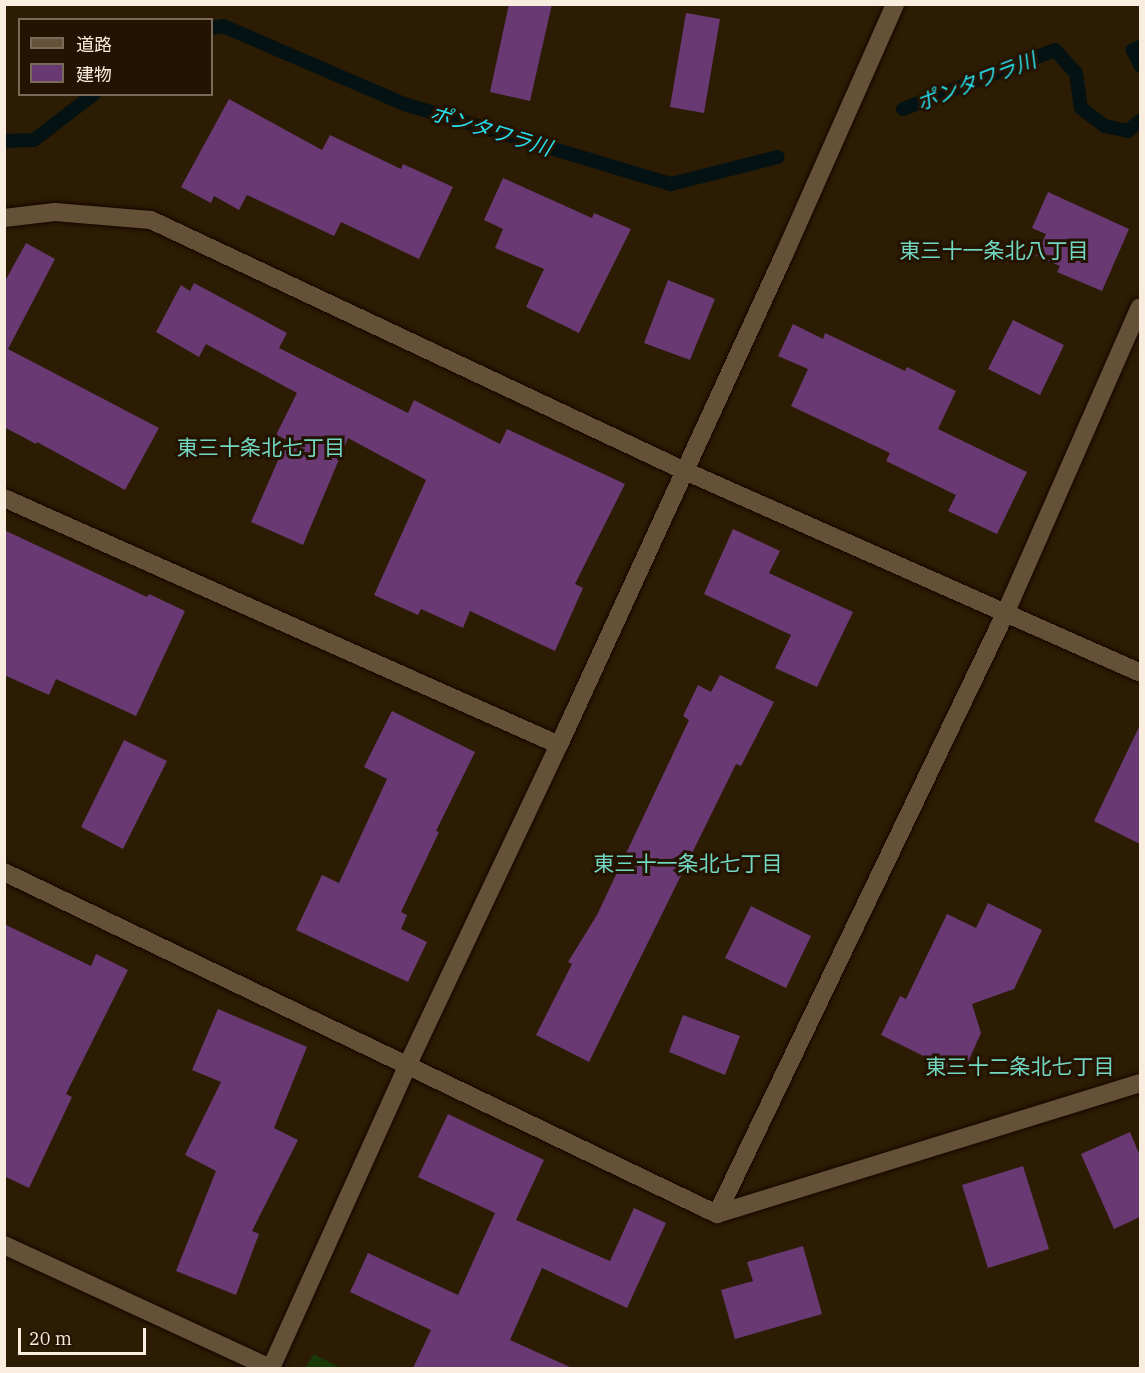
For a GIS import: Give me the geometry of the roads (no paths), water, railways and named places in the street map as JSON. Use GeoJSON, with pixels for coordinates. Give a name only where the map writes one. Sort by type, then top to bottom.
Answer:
{"type":"FeatureCollection","features":[{"type":"Feature","properties":{"kind":"street"},"geometry":{"type":"LineString","coordinates":[[4,1245],[271,1368],[408,1064],[559,745],[685,471],[895,4]]}},
{"type":"Feature","properties":{"kind":"street"},"geometry":{"type":"LineString","coordinates":[[4,218],[55,212],[152,220],[685,471],[1140,673]]}},
{"type":"Feature","properties":{"kind":"street"},"geometry":{"type":"LineString","coordinates":[[717,1214],[1005,614],[1140,307]]}},
{"type":"Feature","properties":{"kind":"street"},"geometry":{"type":"LineString","coordinates":[[4,498],[559,745]]}},
{"type":"Feature","properties":{"kind":"street"},"geometry":{"type":"LineString","coordinates":[[4,872],[717,1214],[1140,1083]]}},
{"type":"Feature","properties":{"kind":"waterway","name":"ポンタワラ川"},"geometry":{"type":"LineString","coordinates":[[213,28],[223,26],[404,104],[671,184],[778,157]]}},
{"type":"Feature","properties":{"kind":"waterway","name":"ポンタワラ川"},"geometry":{"type":"LineString","coordinates":[[1140,47],[1133,50],[1140,65]]}},
{"type":"Feature","properties":{"kind":"waterway","name":"ポンタワラ川"},"geometry":{"type":"LineString","coordinates":[[903,109],[1055,50],[1076,73],[1081,108],[1105,126],[1128,131],[1140,121]]}},
{"type":"Feature","properties":{"kind":"waterway","name":"ポンタワラ川"},"geometry":{"type":"LineString","coordinates":[[4,141],[34,140],[91,96]]}},
{"type":"Feature","properties":{"kind":"district","name":"東三十一条北八丁目"},"geometry":{"type":"Point","coordinates":[994,250]}},
{"type":"Feature","properties":{"kind":"district","name":"東三十条北七丁目"},"geometry":{"type":"Point","coordinates":[261,447]}},
{"type":"Feature","properties":{"kind":"district","name":"東三十一条北七丁目"},"geometry":{"type":"Point","coordinates":[688,863]}},
{"type":"Feature","properties":{"kind":"district","name":"東三十二条北七丁目"},"geometry":{"type":"Point","coordinates":[1020,1066]}}]}
